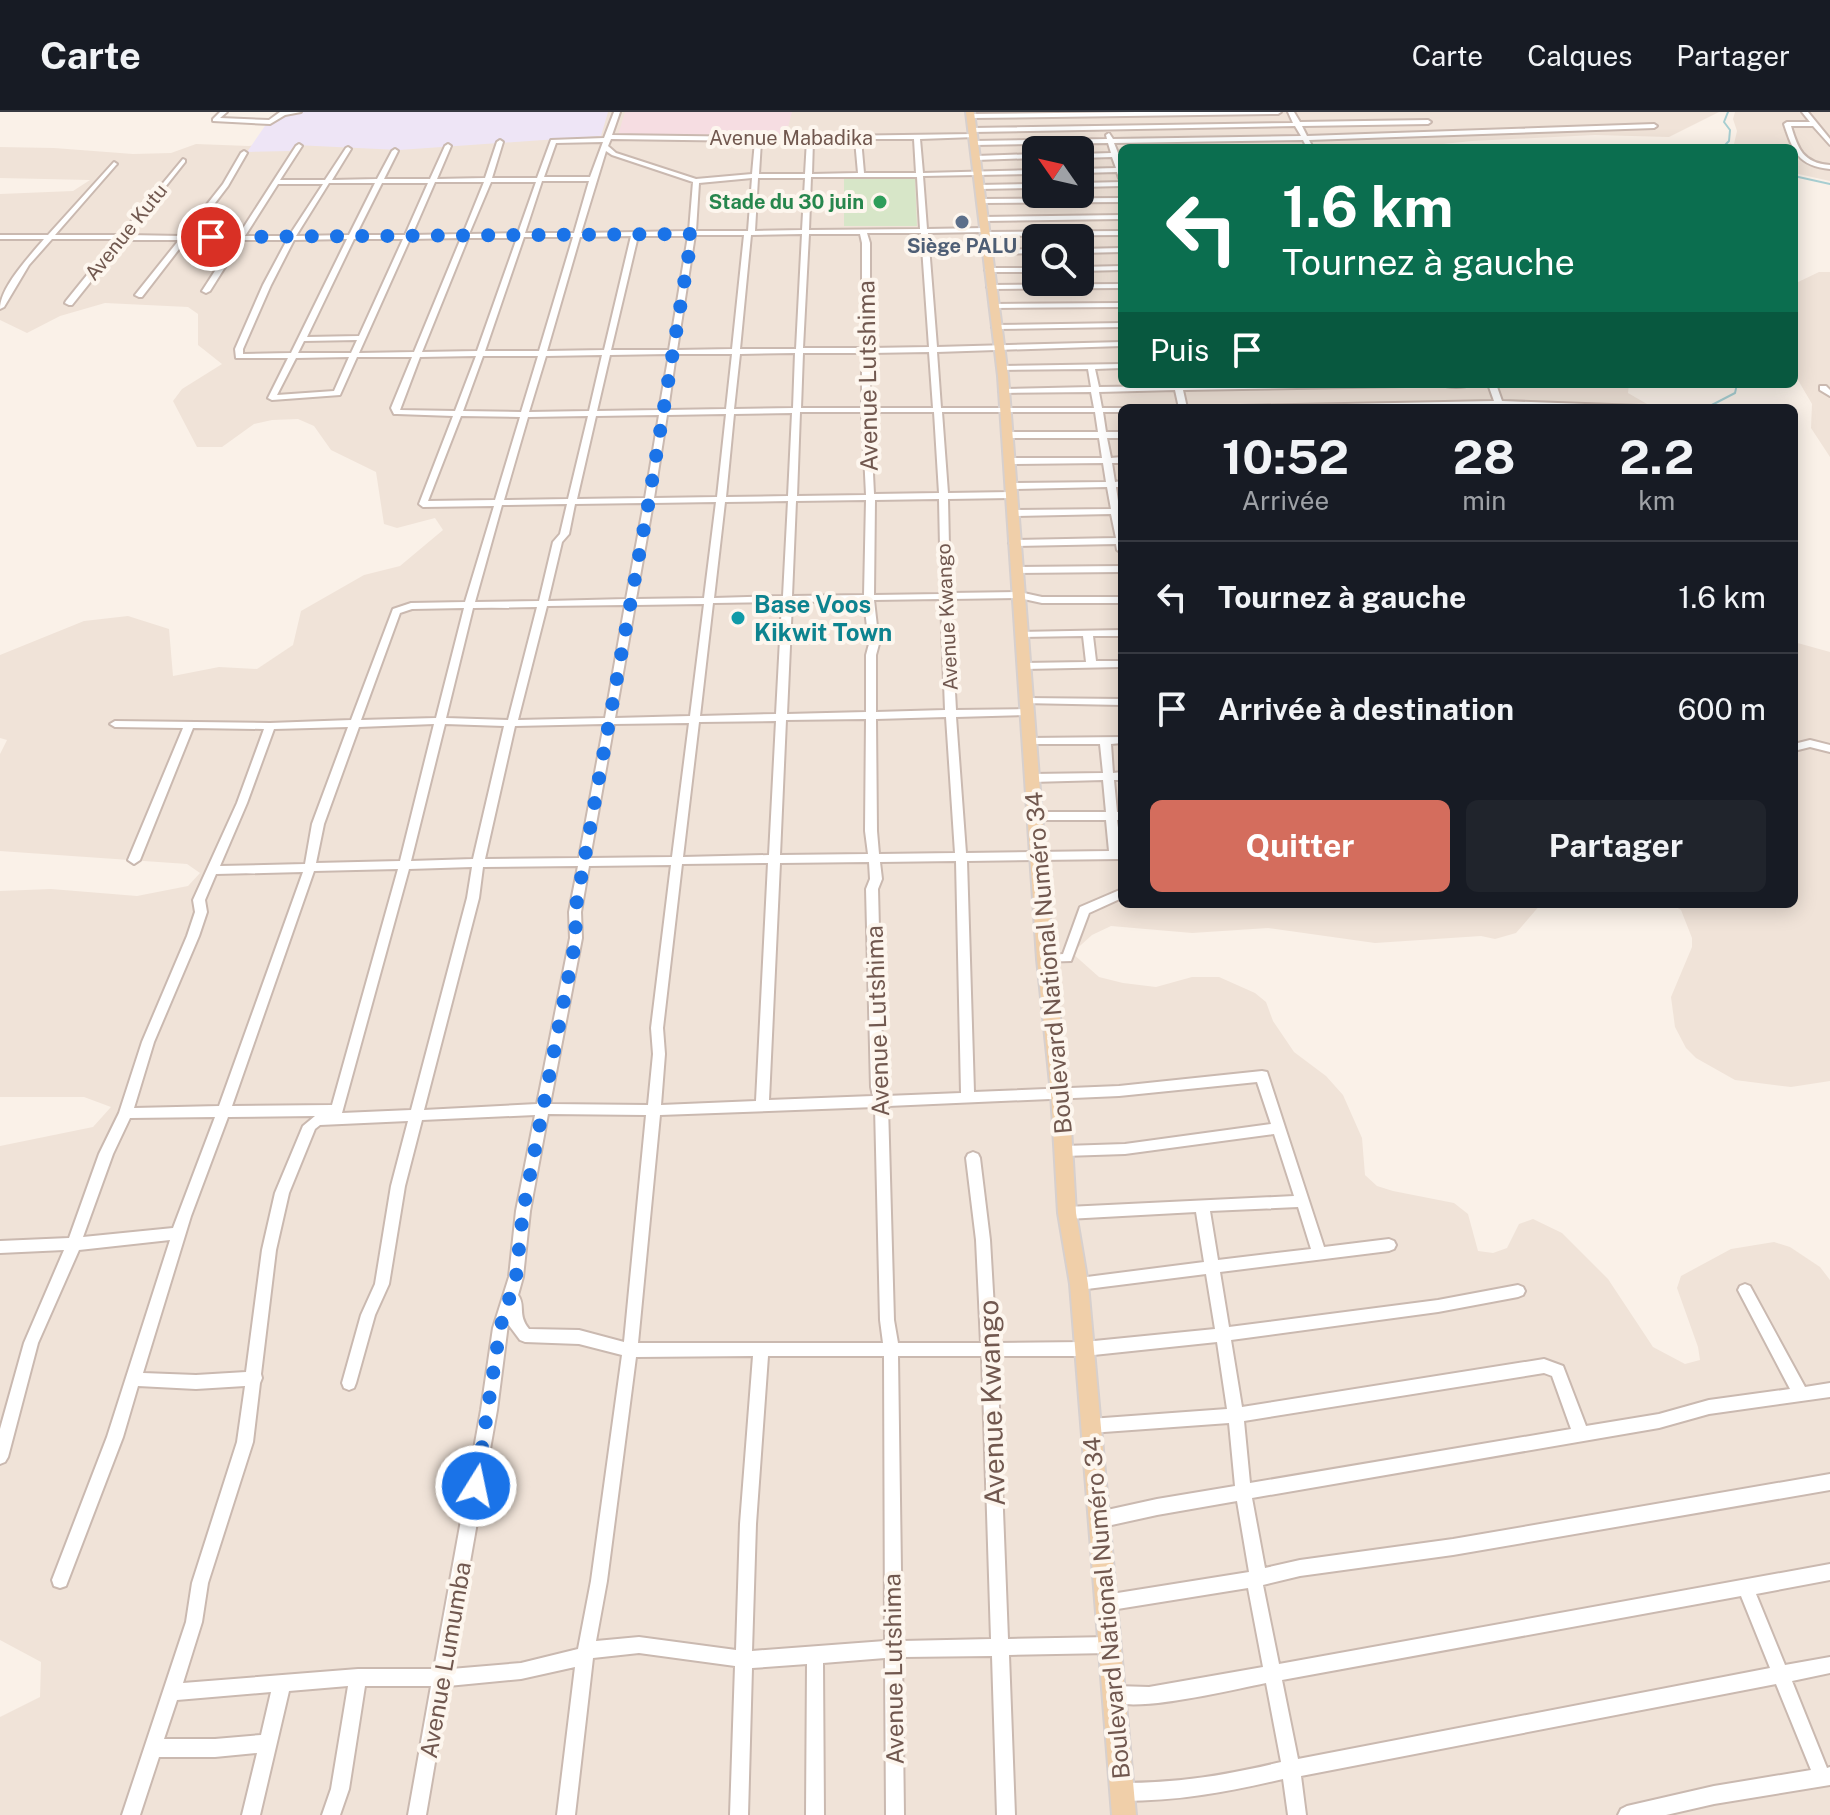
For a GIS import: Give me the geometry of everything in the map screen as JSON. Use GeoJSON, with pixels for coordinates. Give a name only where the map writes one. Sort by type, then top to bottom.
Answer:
{"type":"FeatureCollection","features":[{"type":"Feature","properties":{"kind":"main road","name":"Boulevard National Numéro 34"},"geometry":{"type":"LineString","coordinates":[[971,114],[1005,410],[1045,959],[1060,1093],[1067,1213],[1079,1284],[1124,1815]]}},
{"type":"Feature","properties":{"kind":"street"},"geometry":{"type":"LineString","coordinates":[[224,112],[215,120],[270,122],[283,113],[298,112]]}},
{"type":"Feature","properties":{"kind":"street"},"geometry":{"type":"LineString","coordinates":[[249,123],[264,112]]}},
{"type":"Feature","properties":{"kind":"street"},"geometry":{"type":"LineString","coordinates":[[335,1114],[404,867],[469,605],[593,179],[617,112]]}},
{"type":"Feature","properties":{"kind":"street"},"geometry":{"type":"LineString","coordinates":[[1230,112],[1244,144]]}},
{"type":"Feature","properties":{"kind":"street"},"geometry":{"type":"LineString","coordinates":[[971,114],[1278,112]]}},
{"type":"Feature","properties":{"kind":"street"},"geometry":{"type":"LineString","coordinates":[[1291,112],[1308,144]]}},
{"type":"Feature","properties":{"kind":"street"},"geometry":{"type":"LineString","coordinates":[[1805,112],[1830,143]]}},
{"type":"Feature","properties":{"kind":"street"},"geometry":{"type":"LineString","coordinates":[[1103,113],[1118,153]]}},
{"type":"Feature","properties":{"kind":"street"},"geometry":{"type":"LineString","coordinates":[[1166,113],[1178,144]]}},
{"type":"Feature","properties":{"kind":"street"},"geometry":{"type":"LineString","coordinates":[[1039,114],[1044,136]]}},
{"type":"Feature","properties":{"kind":"street"},"geometry":{"type":"LineString","coordinates":[[973,136],[1042,129],[1428,122]]}},
{"type":"Feature","properties":{"kind":"street"},"geometry":{"type":"LineString","coordinates":[[1794,144],[1787,124],[1815,124]]}},
{"type":"Feature","properties":{"kind":"street"},"geometry":{"type":"LineString","coordinates":[[1094,142],[1305,139],[1654,126]]}},
{"type":"Feature","properties":{"kind":"street"},"geometry":{"type":"LineString","coordinates":[[973,136],[1022,143]]}},
{"type":"Feature","properties":{"kind":"street","name":"Avenue Mabadika"},"geometry":{"type":"LineString","coordinates":[[541,179],[553,141],[973,136]]}},
{"type":"Feature","properties":{"kind":"street","name":"Avenue Kwango"},"geometry":{"type":"LineString","coordinates":[[917,137],[943,495],[947,662],[961,855],[968,1097]]}},
{"type":"Feature","properties":{"kind":"street"},"geometry":{"type":"LineString","coordinates":[[762,1105],[804,232],[808,227],[810,138]]}},
{"type":"Feature","properties":{"kind":"street"},"geometry":{"type":"LineString","coordinates":[[858,138],[861,174]]}},
{"type":"Feature","properties":{"kind":"street"},"geometry":{"type":"LineString","coordinates":[[566,1815],[630,1350],[659,1054],[657,1028],[731,412],[758,139]]}},
{"type":"Feature","properties":{"kind":"street"},"geometry":{"type":"LineString","coordinates":[[607,141],[614,154],[696,181],[756,176],[1022,172]]}},
{"type":"Feature","properties":{"kind":"street"},"geometry":{"type":"LineString","coordinates":[[500,142],[488,180],[395,408],[397,412],[525,415],[796,410],[1118,410]]}},
{"type":"Feature","properties":{"kind":"street"},"geometry":{"type":"LineString","coordinates":[[206,291],[299,146]]}},
{"type":"Feature","properties":{"kind":"street"},"geometry":{"type":"LineString","coordinates":[[395,151],[328,279],[272,398],[337,393],[448,146]]}},
{"type":"Feature","properties":{"kind":"street"},"geometry":{"type":"LineString","coordinates":[[348,149],[267,285],[239,349],[239,356],[672,354],[1118,344]]}},
{"type":"Feature","properties":{"kind":"street"},"geometry":{"type":"LineString","coordinates":[[139,295],[226,185],[244,153]]}},
{"type":"Feature","properties":{"kind":"street"},"geometry":{"type":"LineString","coordinates":[[1094,156],[1118,155]]}},
{"type":"Feature","properties":{"kind":"street"},"geometry":{"type":"LineString","coordinates":[[1798,155],[1803,160],[1830,167]]}},
{"type":"Feature","properties":{"kind":"street"},"geometry":{"type":"LineString","coordinates":[[976,158],[1022,156]]}},
{"type":"Feature","properties":{"kind":"street","name":"Avenue Kutu"},"geometry":{"type":"LineString","coordinates":[[69,303],[183,161]]}},
{"type":"Feature","properties":{"kind":"street"},"geometry":{"type":"LineString","coordinates":[[0,307],[26,264],[114,164]]}},
{"type":"Feature","properties":{"kind":"street"},"geometry":{"type":"LineString","coordinates":[[1094,172],[1118,173]]}},
{"type":"Feature","properties":{"kind":"street"},"geometry":{"type":"LineString","coordinates":[[541,179],[480,355],[423,504],[943,495],[1118,484]]}},
{"type":"Feature","properties":{"kind":"street"},"geometry":{"type":"LineString","coordinates":[[277,182],[593,179]]}},
{"type":"Feature","properties":{"kind":"street","name":"Avenue Lumumba"},"geometry":{"type":"LineString","coordinates":[[417,1815],[489,1410],[500,1328],[516,1277],[523,1211],[576,938],[575,912],[649,500],[692,234],[696,181]]}},
{"type":"Feature","properties":{"kind":"street"},"geometry":{"type":"LineString","coordinates":[[1094,185],[1118,184]]}},
{"type":"Feature","properties":{"kind":"street"},"geometry":{"type":"LineString","coordinates":[[979,187],[1022,186]]}},
{"type":"Feature","properties":{"kind":"street"},"geometry":{"type":"LineString","coordinates":[[981,201],[1022,199]]}},
{"type":"Feature","properties":{"kind":"street"},"geometry":{"type":"LineString","coordinates":[[1094,199],[1118,200]]}},
{"type":"Feature","properties":{"kind":"street"},"geometry":{"type":"LineString","coordinates":[[1060,208],[1063,224]]}},
{"type":"Feature","properties":{"kind":"street"},"geometry":{"type":"LineString","coordinates":[[983,219],[1118,217]]}},
{"type":"Feature","properties":{"kind":"street"},"geometry":{"type":"LineString","coordinates":[[0,237],[294,238],[925,230],[1022,234]]}},
{"type":"Feature","properties":{"kind":"street","name":"Avenue Lutshima"},"geometry":{"type":"LineString","coordinates":[[863,231],[866,243],[869,599],[874,644],[871,655],[871,717],[876,879],[872,889],[877,1087],[881,1100],[887,1320],[891,1347],[896,1649],[895,1815]]}},
{"type":"Feature","properties":{"kind":"street"},"geometry":{"type":"LineString","coordinates":[[1094,234],[1118,233]]}},
{"type":"Feature","properties":{"kind":"street"},"geometry":{"type":"LineString","coordinates":[[349,1383],[368,1315],[382,1284],[398,1186],[473,898],[478,863],[512,723],[571,501],[635,234]]}},
{"type":"Feature","properties":{"kind":"street"},"geometry":{"type":"LineString","coordinates":[[1094,251],[1118,250]]}},
{"type":"Feature","properties":{"kind":"street"},"geometry":{"type":"LineString","coordinates":[[987,252],[1022,251]]}},
{"type":"Feature","properties":{"kind":"street"},"geometry":{"type":"LineString","coordinates":[[1094,269],[1118,268]]}},
{"type":"Feature","properties":{"kind":"street"},"geometry":{"type":"LineString","coordinates":[[989,270],[1022,270]]}},
{"type":"Feature","properties":{"kind":"street"},"geometry":{"type":"LineString","coordinates":[[1094,285],[1118,286]]}},
{"type":"Feature","properties":{"kind":"street"},"geometry":{"type":"LineString","coordinates":[[991,287],[1022,286]]}},
{"type":"Feature","properties":{"kind":"street"},"geometry":{"type":"LineString","coordinates":[[1078,296],[1086,345]]}},
{"type":"Feature","properties":{"kind":"street"},"geometry":{"type":"LineString","coordinates":[[994,306],[1118,305]]}},
{"type":"Feature","properties":{"kind":"street"},"geometry":{"type":"LineString","coordinates":[[996,327],[1118,325]]}},
{"type":"Feature","properties":{"kind":"street"},"geometry":{"type":"LineString","coordinates":[[301,339],[361,338]]}},
{"type":"Feature","properties":{"kind":"street"},"geometry":{"type":"LineString","coordinates":[[1091,366],[1111,484],[1118,508]]}},
{"type":"Feature","properties":{"kind":"street"},"geometry":{"type":"LineString","coordinates":[[1001,368],[1118,366]]}},
{"type":"Feature","properties":{"kind":"street"},"geometry":{"type":"LineString","coordinates":[[1003,391],[1122,388]]}},
{"type":"Feature","properties":{"kind":"street"},"geometry":{"type":"LineString","coordinates":[[1493,388],[1499,403]]}},
{"type":"Feature","properties":{"kind":"street"},"geometry":{"type":"LineString","coordinates":[[1462,404],[1527,404]]}},
{"type":"Feature","properties":{"kind":"street"},"geometry":{"type":"LineString","coordinates":[[1007,435],[1118,435]]}},
{"type":"Feature","properties":{"kind":"street"},"geometry":{"type":"LineString","coordinates":[[1009,461],[1118,460]]}},
{"type":"Feature","properties":{"kind":"street"},"geometry":{"type":"LineString","coordinates":[[1012,513],[1118,511]]}},
{"type":"Feature","properties":{"kind":"street"},"geometry":{"type":"LineString","coordinates":[[1014,543],[1118,544]]}},
{"type":"Feature","properties":{"kind":"street"},"geometry":{"type":"LineString","coordinates":[[1016,570],[1118,569]]}},
{"type":"Feature","properties":{"kind":"street"},"geometry":{"type":"LineString","coordinates":[[60,1580],[115,1437],[180,1233],[309,870],[318,824],[396,611],[411,606],[1019,595],[1042,600],[1118,600]]}},
{"type":"Feature","properties":{"kind":"street"},"geometry":{"type":"LineString","coordinates":[[1021,634],[1118,633]]}},
{"type":"Feature","properties":{"kind":"street"},"geometry":{"type":"LineString","coordinates":[[1088,634],[1091,665]]}},
{"type":"Feature","properties":{"kind":"street"},"geometry":{"type":"LineString","coordinates":[[1024,666],[1118,664]]}},
{"type":"Feature","properties":{"kind":"street"},"geometry":{"type":"LineString","coordinates":[[115,724],[270,726],[440,721],[512,723],[952,716],[1027,707],[1118,702]]}},
{"type":"Feature","properties":{"kind":"street"},"geometry":{"type":"LineString","coordinates":[[134,860],[190,724]]}},
{"type":"Feature","properties":{"kind":"street"},"geometry":{"type":"LineString","coordinates":[[0,1457],[31,1343],[74,1244],[106,1154],[126,1113],[148,1042],[193,936],[201,912],[199,900],[215,870],[270,726]]}},
{"type":"Feature","properties":{"kind":"street"},"geometry":{"type":"LineString","coordinates":[[215,870],[309,870],[478,863],[678,863],[961,855],[1118,855],[1116,776],[1105,740]]}},
{"type":"Feature","properties":{"kind":"street"},"geometry":{"type":"LineString","coordinates":[[1029,741],[1118,740]]}},
{"type":"Feature","properties":{"kind":"street"},"geometry":{"type":"LineString","coordinates":[[1798,747],[1810,743],[1830,749]]}},
{"type":"Feature","properties":{"kind":"street"},"geometry":{"type":"LineString","coordinates":[[1032,778],[1116,776]]}},
{"type":"Feature","properties":{"kind":"street"},"geometry":{"type":"LineString","coordinates":[[1035,816],[1117,816]]}},
{"type":"Feature","properties":{"kind":"street"},"geometry":{"type":"LineString","coordinates":[[1045,959],[1067,958],[1084,910],[1118,895]]}},
{"type":"Feature","properties":{"kind":"street"},"geometry":{"type":"LineString","coordinates":[[126,1113],[417,1115],[543,1109],[654,1110],[1119,1091],[1262,1076],[1319,1252]]}},
{"type":"Feature","properties":{"kind":"street"},"geometry":{"type":"LineString","coordinates":[[131,1815],[144,1785],[194,1622],[203,1575],[245,1442],[269,1250],[282,1193],[310,1126],[335,1114]]}},
{"type":"Feature","properties":{"kind":"street"},"geometry":{"type":"LineString","coordinates":[[1064,1151],[1125,1149],[1277,1128]]}},
{"type":"Feature","properties":{"kind":"street","name":"Avenue Kwango"},"geometry":{"type":"LineString","coordinates":[[973,1158],[983,1240],[989,1348],[1006,1815]]}},
{"type":"Feature","properties":{"kind":"street"},"geometry":{"type":"LineString","coordinates":[[1067,1213],[1301,1201]]}},
{"type":"Feature","properties":{"kind":"street"},"geometry":{"type":"LineString","coordinates":[[1202,1205],[1236,1415],[1243,1491],[1257,1571],[1254,1579],[1297,1815]]}},
{"type":"Feature","properties":{"kind":"street"},"geometry":{"type":"LineString","coordinates":[[0,1247],[74,1244],[180,1233]]}},
{"type":"Feature","properties":{"kind":"street"},"geometry":{"type":"LineString","coordinates":[[1079,1284],[1389,1245]]}},
{"type":"Feature","properties":{"kind":"street"},"geometry":{"type":"LineString","coordinates":[[516,1277],[515,1323],[525,1335],[579,1337],[630,1350],[761,1352],[891,1347],[1084,1349],[1221,1335],[1438,1306],[1518,1291]]}},
{"type":"Feature","properties":{"kind":"street"},"geometry":{"type":"LineString","coordinates":[[1745,1290],[1801,1394]]}},
{"type":"Feature","properties":{"kind":"street"},"geometry":{"type":"LineString","coordinates":[[739,1815],[748,1524],[761,1352]]}},
{"type":"Feature","properties":{"kind":"street"},"geometry":{"type":"LineString","coordinates":[[1090,1426],[1236,1415],[1544,1366],[1558,1371],[1581,1435]]}},
{"type":"Feature","properties":{"kind":"street"},"geometry":{"type":"LineString","coordinates":[[133,1379],[196,1382],[255,1378]]}},
{"type":"Feature","properties":{"kind":"street"},"geometry":{"type":"LineString","coordinates":[[1098,1520],[1243,1491],[1659,1421],[1709,1407],[1830,1390]]}},
{"type":"Feature","properties":{"kind":"street"},"geometry":{"type":"LineString","coordinates":[[1105,1603],[1254,1579],[1300,1568],[1453,1547],[1657,1510],[1829,1486]]}},
{"type":"Feature","properties":{"kind":"street"},"geometry":{"type":"LineString","coordinates":[[1115,1695],[1149,1696],[1830,1572]]}},
{"type":"Feature","properties":{"kind":"street"},"geometry":{"type":"LineString","coordinates":[[1627,1815],[1714,1795],[1826,1776],[1746,1588]]}},
{"type":"Feature","properties":{"kind":"street"},"geometry":{"type":"LineString","coordinates":[[172,1692],[358,1677],[443,1678],[521,1671],[586,1653],[639,1645],[744,1660],[896,1649],[1110,1645]]}},
{"type":"Feature","properties":{"kind":"street"},"geometry":{"type":"LineString","coordinates":[[815,1654],[815,1815]]}},
{"type":"Feature","properties":{"kind":"street"},"geometry":{"type":"LineString","coordinates":[[1122,1792],[1164,1792],[1291,1770],[1830,1665]]}},
{"type":"Feature","properties":{"kind":"street"},"geometry":{"type":"LineString","coordinates":[[331,1815],[340,1789],[358,1677]]}},
{"type":"Feature","properties":{"kind":"street"},"geometry":{"type":"LineString","coordinates":[[251,1815],[282,1684]]}},
{"type":"Feature","properties":{"kind":"street"},"geometry":{"type":"LineString","coordinates":[[153,1748],[215,1748],[269,1743]]}},
{"type":"Feature","properties":{"kind":"shaded area"},"geometry":{"type":"Polygon","coordinates":[[[322,112],[1719,112],[1669,137],[1595,135],[1443,144],[1118,144],[1118,388],[1629,388],[1628,393],[1647,404],[1118,404],[1118,908],[1538,908],[1516,933],[1495,939],[1481,936],[1375,943],[1268,928],[1192,933],[1111,926],[1092,935],[1072,953],[1099,977],[1123,983],[1156,987],[1192,977],[1219,977],[1255,993],[1266,1002],[1273,1021],[1294,1052],[1326,1076],[1343,1095],[1362,1138],[1365,1175],[1377,1186],[1454,1203],[1468,1214],[1478,1251],[1493,1253],[1507,1248],[1519,1224],[1533,1219],[1562,1233],[1608,1279],[1653,1347],[1685,1364],[1700,1360],[1677,1288],[1681,1276],[1731,1249],[1774,1242],[1790,1247],[1820,1267],[1830,1280],[1830,1815],[0,1815],[0,1717],[40,1697],[41,1662],[0,1640],[0,1146],[93,1127],[111,1107],[84,1097],[0,1097],[0,891],[51,889],[137,896],[188,886],[200,873],[187,864],[0,851],[0,754],[7,740],[0,738],[0,655],[84,621],[128,616],[169,629],[173,676],[219,667],[257,669],[293,645],[301,611],[364,575],[400,566],[443,530],[435,518],[397,528],[384,524],[376,472],[331,450],[314,426],[298,419],[254,424],[222,447],[197,447],[173,401],[182,389],[222,364],[198,345],[198,314],[188,307],[105,303],[60,316],[27,333],[0,320],[0,194],[73,191],[90,180],[0,178],[0,147],[133,154],[171,153],[196,144],[249,146],[287,140],[322,112]]]}},
{"type":"Feature","properties":{"kind":"shaded area"},"geometry":{"type":"Polygon","coordinates":[[[608,112],[601,136],[399,150],[295,145],[290,151],[247,152],[267,123],[283,113],[608,112]]]}},
{"type":"Feature","properties":{"kind":"shaded area"},"geometry":{"type":"Polygon","coordinates":[[[625,112],[792,112],[786,135],[618,135],[625,112]]]}},
{"type":"Feature","properties":{"kind":"shaded area"},"geometry":{"type":"Polygon","coordinates":[[[1735,112],[1830,112],[1830,181],[1798,174],[1798,144],[1734,144],[1737,131],[1733,119],[1735,112]]]}},
{"type":"Feature","properties":{"kind":"shaded area"},"geometry":{"type":"Polygon","coordinates":[[[1819,272],[1830,272],[1830,457],[1811,428],[1812,404],[1798,380],[1798,282],[1819,272]]]}},
{"type":"Feature","properties":{"kind":"shaded area"},"geometry":{"type":"Polygon","coordinates":[[[1798,643],[1830,652],[1830,1081],[1791,1087],[1735,1080],[1696,1058],[1686,1048],[1675,1027],[1671,997],[1692,947],[1692,938],[1678,908],[1798,908],[1798,643]]]}},
{"type":"Feature","properties":{"kind":"green space","name":"Stade du 30 juin"},"geometry":{"type":"Polygon","coordinates":[[[915,177],[917,226],[844,226],[844,178],[915,177]]]}},
{"type":"Feature","properties":{"kind":"waterway"},"geometry":{"type":"LineString","coordinates":[[1726,144],[1730,130],[1724,122],[1728,112]]}},
{"type":"Feature","properties":{"kind":"waterway"},"geometry":{"type":"LineString","coordinates":[[1798,177],[1830,184]]}},
{"type":"Feature","properties":{"kind":"waterway"},"geometry":{"type":"LineString","coordinates":[[1714,404],[1735,393],[1736,388]]}},
{"type":"Feature","properties":{"kind":"place","name":"Stade du 30 juin"},"geometry":{"type":"Point","coordinates":[880,202]}},
{"type":"Feature","properties":{"kind":"place","name":"Siège PALU"},"geometry":{"type":"Point","coordinates":[962,222]}},
{"type":"Feature","properties":{"kind":"place","name":"Base Voos Kikwit Town"},"geometry":{"type":"Point","coordinates":[738,618]}},
{"type":"Feature","properties":{"kind":"route"},"geometry":{"type":"LineString","coordinates":[[211,237],[692,234],[649,500],[575,912],[576,938],[523,1211],[516,1277],[500,1328],[476,1486]]}}]}
